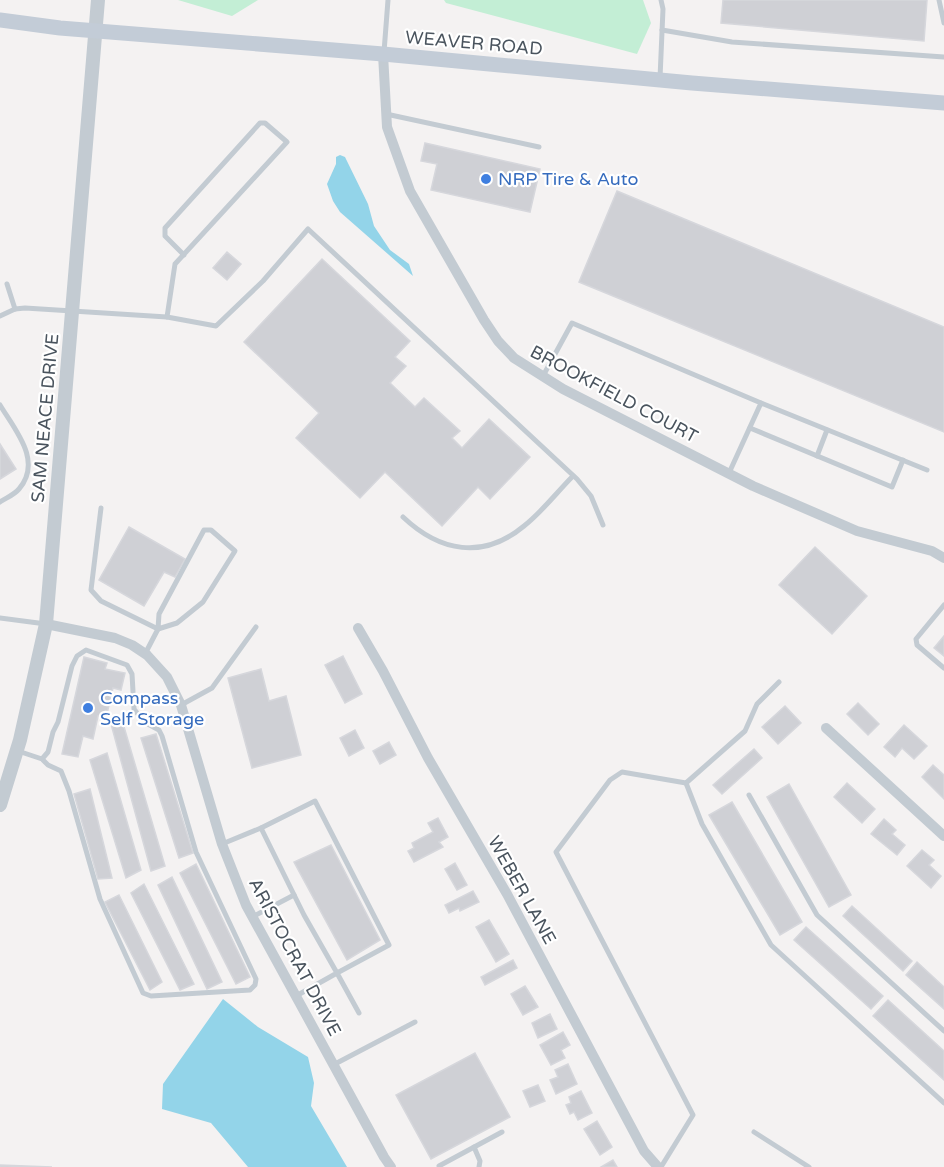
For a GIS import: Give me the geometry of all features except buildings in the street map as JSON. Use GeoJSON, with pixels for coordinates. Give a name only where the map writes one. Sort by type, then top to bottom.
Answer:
{"type":"FeatureCollection","features":[{"type":"Feature","properties":{"kind":"main road","name":"WEAVER ROAD"},"geometry":{"type":"LineString","coordinates":[[0,20],[660,80],[944,103]]}},
{"type":"Feature","properties":{"kind":"street","name":"SAM NEACE DRIVE"},"geometry":{"type":"LineString","coordinates":[[0,805],[17,750],[46,624],[98,0]]}},
{"type":"Feature","properties":{"kind":"street","name":"BROOKFIELD COURT"},"geometry":{"type":"LineString","coordinates":[[383,54],[387,127],[410,191],[484,320],[498,341],[514,358],[543,376],[729,473],[856,531],[932,551],[944,558]]}},
{"type":"Feature","properties":{"kind":"street","name":"ARISTOCRAT DRIVE"},"geometry":{"type":"LineString","coordinates":[[46,624],[114,638],[132,645],[146,654],[167,677],[181,705],[233,875],[252,916],[391,1167]]}},
{"type":"Feature","properties":{"kind":"street","name":"WEBER LANE"},"geometry":{"type":"LineString","coordinates":[[358,628],[428,758],[507,894],[644,1151],[659,1167]]}},
{"type":"Feature","properties":{"kind":"street"},"geometry":{"type":"LineString","coordinates":[[826,728],[944,836]]}},
{"type":"Feature","properties":{"kind":"lane"},"geometry":{"type":"LineString","coordinates":[[383,54],[388,0]]}},
{"type":"Feature","properties":{"kind":"lane"},"geometry":{"type":"LineString","coordinates":[[660,80],[662,2],[669,0]]}},
{"type":"Feature","properties":{"kind":"lane"},"geometry":{"type":"LineString","coordinates":[[939,0],[944,23]]}},
{"type":"Feature","properties":{"kind":"lane"},"geometry":{"type":"LineString","coordinates":[[662,30],[732,42],[944,57]]}},
{"type":"Feature","properties":{"kind":"lane"},"geometry":{"type":"LineString","coordinates":[[386,114],[539,147]]}},
{"type":"Feature","properties":{"kind":"lane"},"geometry":{"type":"LineString","coordinates":[[167,317],[176,264],[287,142],[265,123],[260,123],[165,228],[165,236],[184,255]]}},
{"type":"Feature","properties":{"kind":"lane"},"geometry":{"type":"LineString","coordinates":[[0,316],[15,309],[73,310],[167,317],[216,326],[263,281],[308,229],[573,476],[591,496],[603,525]]}},
{"type":"Feature","properties":{"kind":"lane"},"geometry":{"type":"LineString","coordinates":[[7,284],[15,309]]}},
{"type":"Feature","properties":{"kind":"lane"},"geometry":{"type":"LineString","coordinates":[[543,376],[572,323],[927,470]]}},
{"type":"Feature","properties":{"kind":"lane"},"geometry":{"type":"LineString","coordinates":[[729,473],[761,403]]}},
{"type":"Feature","properties":{"kind":"lane"},"geometry":{"type":"LineString","coordinates":[[0,405],[24,444],[29,457],[29,470],[18,491],[0,502]]}},
{"type":"Feature","properties":{"kind":"lane"},"geometry":{"type":"LineString","coordinates":[[750,428],[892,487],[903,460]]}},
{"type":"Feature","properties":{"kind":"lane"},"geometry":{"type":"LineString","coordinates":[[817,456],[827,430]]}},
{"type":"Feature","properties":{"kind":"lane"},"geometry":{"type":"LineString","coordinates":[[403,517],[423,534],[453,547],[489,547],[525,525],[573,476]]}},
{"type":"Feature","properties":{"kind":"lane"},"geometry":{"type":"LineString","coordinates":[[100,508],[91,590],[101,601],[158,629],[177,623],[203,602],[235,551],[211,530],[204,530],[159,614],[158,629],[146,654]]}},
{"type":"Feature","properties":{"kind":"lane"},"geometry":{"type":"LineString","coordinates":[[944,605],[916,639],[917,645],[944,668]]}},
{"type":"Feature","properties":{"kind":"lane"},"geometry":{"type":"LineString","coordinates":[[0,618],[46,624]]}},
{"type":"Feature","properties":{"kind":"lane"},"geometry":{"type":"LineString","coordinates":[[181,705],[212,688],[256,627]]}},
{"type":"Feature","properties":{"kind":"lane"},"geometry":{"type":"LineString","coordinates":[[17,750],[42,759],[48,765],[61,771],[69,790],[100,899],[143,993],[151,996],[250,990],[255,985],[256,979],[196,852],[162,736],[159,730],[144,722],[134,709],[132,674],[127,665],[86,650],[77,656],[72,666],[48,752],[42,759]]}},
{"type":"Feature","properties":{"kind":"lane"},"geometry":{"type":"LineString","coordinates":[[686,783],[745,730],[757,704],[779,682]]}},
{"type":"Feature","properties":{"kind":"lane"},"geometry":{"type":"LineString","coordinates":[[659,1167],[693,1115],[556,852],[610,780],[622,772],[686,783]]}},
{"type":"Feature","properties":{"kind":"lane"},"geometry":{"type":"LineString","coordinates":[[686,783],[702,824],[771,945],[944,1103]]}},
{"type":"Feature","properties":{"kind":"lane"},"geometry":{"type":"LineString","coordinates":[[749,795],[817,915],[944,1031]]}},
{"type":"Feature","properties":{"kind":"lane"},"geometry":{"type":"LineString","coordinates":[[222,844],[261,828],[315,801],[389,945],[296,996]]}},
{"type":"Feature","properties":{"kind":"lane"},"geometry":{"type":"LineString","coordinates":[[261,828],[294,896],[359,1013]]}},
{"type":"Feature","properties":{"kind":"lane"},"geometry":{"type":"LineString","coordinates":[[252,916],[294,896]]}},
{"type":"Feature","properties":{"kind":"lane"},"geometry":{"type":"LineString","coordinates":[[333,1065],[416,1022]]}},
{"type":"Feature","properties":{"kind":"lane"},"geometry":{"type":"LineString","coordinates":[[439,1166],[502,1132]]}},
{"type":"Feature","properties":{"kind":"lane"},"geometry":{"type":"LineString","coordinates":[[754,1132],[809,1167]]}},
{"type":"Feature","properties":{"kind":"lane"},"geometry":{"type":"LineString","coordinates":[[474,1147],[480,1161],[479,1167]]}},
{"type":"Feature","properties":{"kind":"green space"},"geometry":{"type":"Polygon","coordinates":[[[178,0],[258,0],[232,16],[178,0]]]}},
{"type":"Feature","properties":{"kind":"green space"},"geometry":{"type":"Polygon","coordinates":[[[444,0],[643,0],[651,23],[637,54],[446,3],[444,0]]]}},
{"type":"Feature","properties":{"kind":"water"},"geometry":{"type":"Polygon","coordinates":[[[340,155],[345,157],[368,204],[374,226],[390,250],[409,264],[413,276],[340,212],[333,201],[327,184],[336,164],[336,157],[340,155]]]}},
{"type":"Feature","properties":{"kind":"water"},"geometry":{"type":"Polygon","coordinates":[[[223,999],[258,1027],[308,1057],[314,1083],[311,1106],[347,1167],[248,1167],[211,1123],[162,1109],[163,1084],[223,999]]]}},
{"type":"Feature","properties":{"kind":"place","name":"NRP Tire & Auto"},"geometry":{"type":"Point","coordinates":[486,179]}},
{"type":"Feature","properties":{"kind":"place","name":"Compass Self Storage"},"geometry":{"type":"Point","coordinates":[88,708]}}]}
